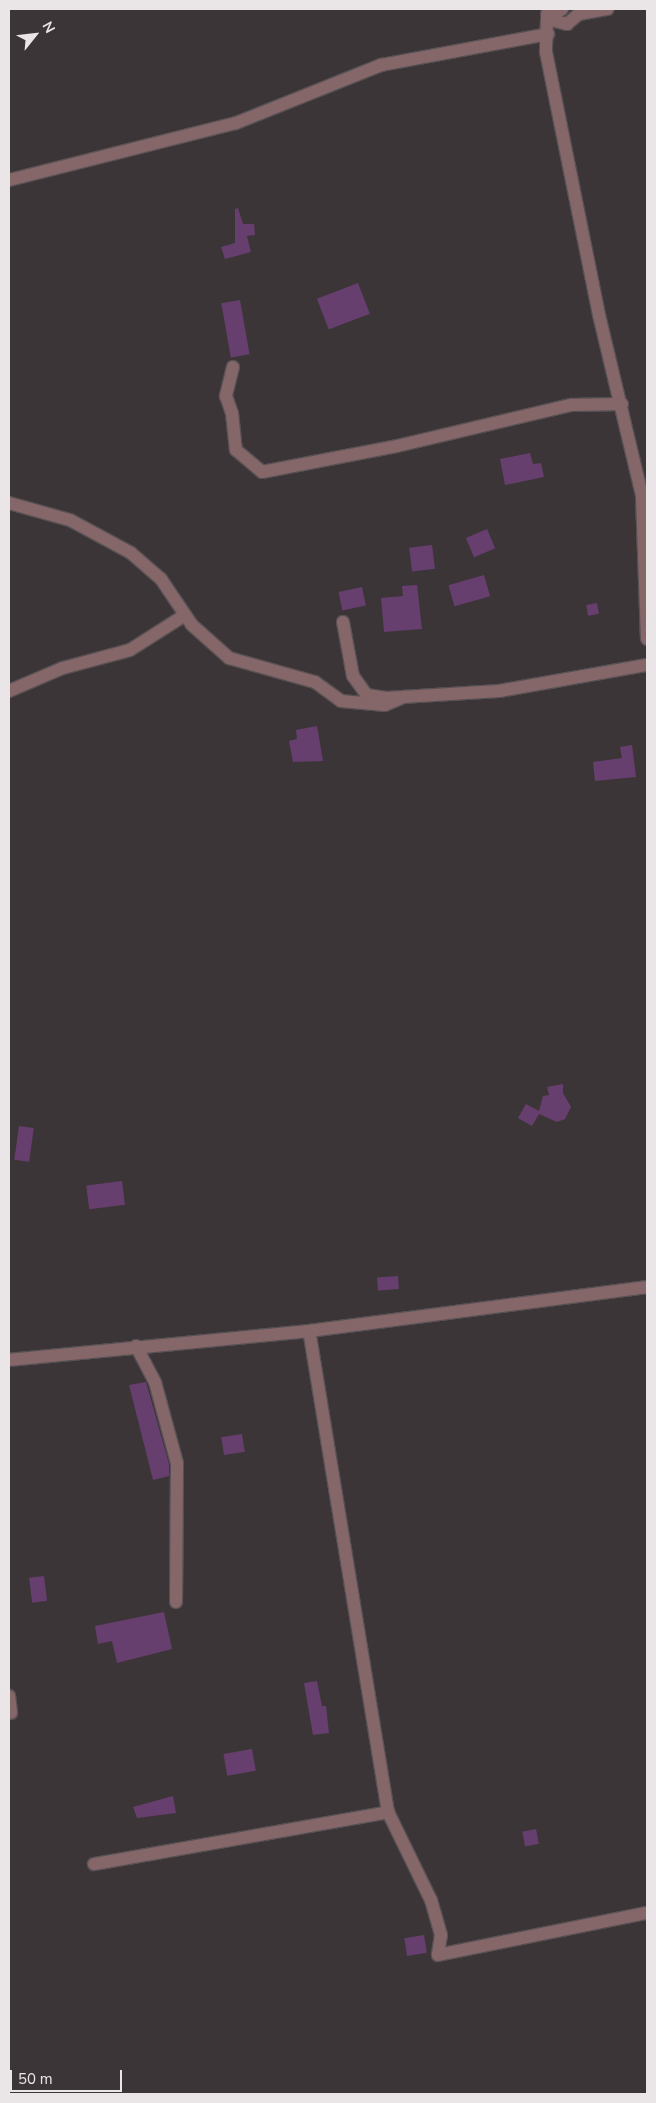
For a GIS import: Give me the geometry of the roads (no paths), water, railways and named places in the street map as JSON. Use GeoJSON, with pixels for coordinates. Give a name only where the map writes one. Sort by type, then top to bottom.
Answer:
{"type":"FeatureCollection","features":[{"type":"Feature","properties":{"kind":"street"},"geometry":{"type":"LineString","coordinates":[[547,14],[562,9]]}},
{"type":"Feature","properties":{"kind":"street"},"geometry":{"type":"LineString","coordinates":[[547,14],[567,24],[579,14],[608,9]]}},
{"type":"Feature","properties":{"kind":"street"},"geometry":{"type":"LineString","coordinates":[[547,14],[548,34],[546,52],[581,232],[645,506],[647,639]]}},
{"type":"Feature","properties":{"kind":"street"},"geometry":{"type":"LineString","coordinates":[[9,180],[236,122],[381,65],[548,34]]}},
{"type":"Feature","properties":{"kind":"street"},"geometry":{"type":"LineString","coordinates":[[233,367],[226,396],[232,413],[236,450],[262,472],[397,446],[571,405],[622,404]]}},
{"type":"Feature","properties":{"kind":"street"},"geometry":{"type":"LineString","coordinates":[[9,503],[70,520],[131,553],[161,580],[185,615],[229,658],[315,682],[341,701],[385,705],[404,697]]}},
{"type":"Feature","properties":{"kind":"street"},"geometry":{"type":"LineString","coordinates":[[9,690],[63,668],[130,650],[185,615]]}},
{"type":"Feature","properties":{"kind":"street"},"geometry":{"type":"LineString","coordinates":[[343,622],[353,676],[367,695],[404,697],[499,691],[647,665]]}},
{"type":"Feature","properties":{"kind":"street"},"geometry":{"type":"LineString","coordinates":[[9,1360],[310,1330],[647,1287]]}},
{"type":"Feature","properties":{"kind":"street"},"geometry":{"type":"LineString","coordinates":[[310,1330],[388,1812],[431,1900],[441,1936],[438,1955],[647,1913]]}},
{"type":"Feature","properties":{"kind":"street"},"geometry":{"type":"LineString","coordinates":[[136,1346],[155,1382],[177,1463],[176,1602]]}},
{"type":"Feature","properties":{"kind":"street"},"geometry":{"type":"LineString","coordinates":[[9,1696],[11,1713]]}},
{"type":"Feature","properties":{"kind":"street"},"geometry":{"type":"LineString","coordinates":[[94,1864],[388,1812]]}}]}
